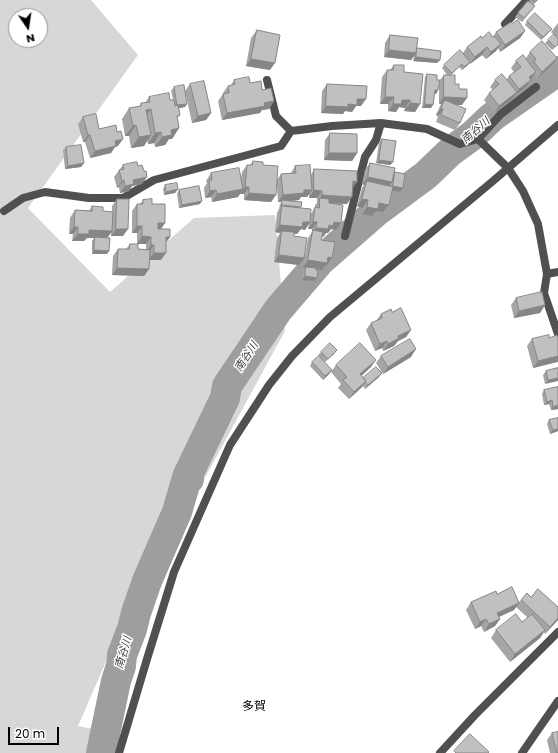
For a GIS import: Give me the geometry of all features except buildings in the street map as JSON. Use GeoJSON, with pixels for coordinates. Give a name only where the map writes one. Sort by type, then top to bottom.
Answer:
{"type":"FeatureCollection","features":[{"type":"Feature","properties":{"kind":"street"},"geometry":{"type":"LineString","coordinates":[[504,24],[527,0]]}},
{"type":"Feature","properties":{"kind":"street"},"geometry":{"type":"LineString","coordinates":[[267,80],[276,116],[291,131]]}},
{"type":"Feature","properties":{"kind":"street"},"geometry":{"type":"LineString","coordinates":[[4,211],[24,198],[45,192],[89,198],[123,198],[154,180],[281,146],[291,131],[332,126],[381,123],[427,129],[460,144],[478,139],[501,114],[536,87]]}},
{"type":"Feature","properties":{"kind":"street"},"geometry":{"type":"LineString","coordinates":[[345,236],[365,157],[376,140],[381,123]]}},
{"type":"Feature","properties":{"kind":"street"},"geometry":{"type":"LineString","coordinates":[[119,753],[174,572],[230,445],[268,385],[292,356],[330,317],[558,125]]}},
{"type":"Feature","properties":{"kind":"street"},"geometry":{"type":"LineString","coordinates":[[478,139],[508,168],[523,191],[538,224],[547,274],[544,293],[558,334]]}},
{"type":"Feature","properties":{"kind":"street"},"geometry":{"type":"LineString","coordinates":[[547,274],[558,272]]}},
{"type":"Feature","properties":{"kind":"street"},"geometry":{"type":"LineString","coordinates":[[440,753],[475,715],[558,632]]}},
{"type":"Feature","properties":{"kind":"street"},"geometry":{"type":"LineString","coordinates":[[522,753],[558,701]]}},
{"type":"Feature","properties":{"kind":"shaded area"},"geometry":{"type":"Polygon","coordinates":[[[0,0],[91,0],[138,55],[28,208],[110,292],[194,218],[275,215],[285,331],[111,650],[78,726],[98,730],[92,753],[0,753],[0,0]]]}},
{"type":"Feature","properties":{"kind":"waterway","name":"南谷川"},"geometry":{"type":"LineString","coordinates":[[101,753],[116,681],[121,666],[122,655],[132,629],[136,613],[147,581],[177,512],[186,481],[189,479],[187,477],[225,398],[227,386],[278,310],[320,261],[376,212],[426,175],[451,151],[473,135],[492,117],[558,71]]}},
{"type":"Feature","properties":{"kind":"district","name":"多賀"},"geometry":{"type":"Point","coordinates":[254,707]}}]}
